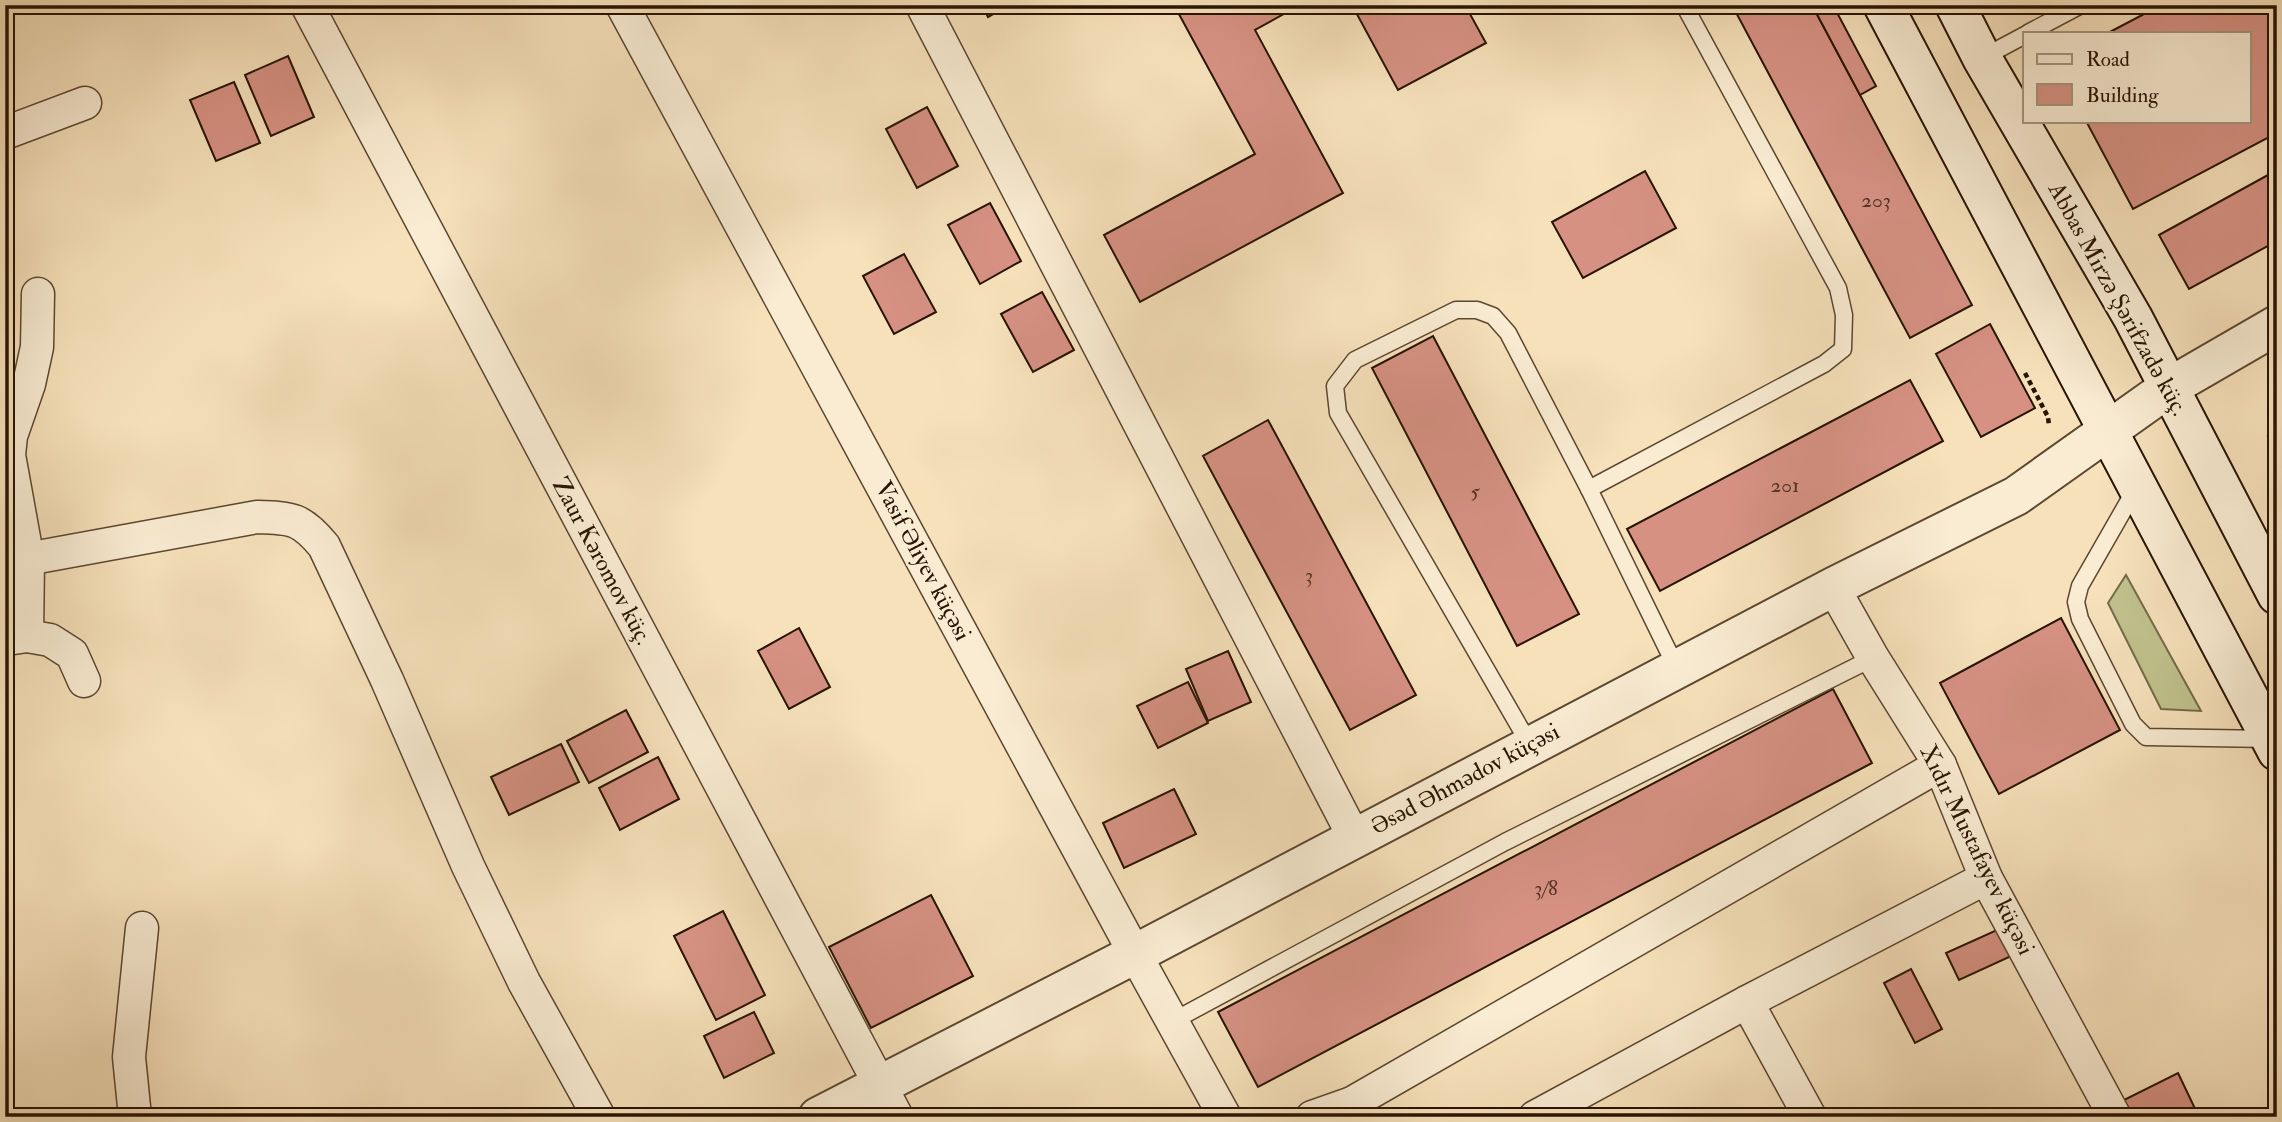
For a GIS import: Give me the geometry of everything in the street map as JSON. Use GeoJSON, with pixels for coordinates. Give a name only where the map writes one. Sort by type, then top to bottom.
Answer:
{"type":"FeatureCollection","features":[{"type":"Feature","properties":{"kind":"street","name":"Zaur Kəromov küç."},"geometry":{"type":"LineString","coordinates":[[307,5],[888,1101]]}},
{"type":"Feature","properties":{"kind":"street","name":"Vasif Əliyev küçəsi"},"geometry":{"type":"LineString","coordinates":[[622,5],[1225,1117]]}},
{"type":"Feature","properties":{"kind":"street"},"geometry":{"type":"LineString","coordinates":[[922,5],[1353,837]]}},
{"type":"Feature","properties":{"kind":"street"},"geometry":{"type":"LineString","coordinates":[[1883,5],[2274,745]]}},
{"type":"Feature","properties":{"kind":"street","name":"Abbas Mirzə Şərifzadə küç."},"geometry":{"type":"LineString","coordinates":[[1955,5],[1982,58],[2133,318],[2277,595]]}},
{"type":"Feature","properties":{"kind":"street"},"geometry":{"type":"LineString","coordinates":[[5,133],[85,103]]}},
{"type":"Feature","properties":{"kind":"street"},"geometry":{"type":"LineString","coordinates":[[38,294],[37,347],[29,384],[11,436],[9,455],[17,562],[16,638],[50,640],[72,654],[84,681]]}},
{"type":"Feature","properties":{"kind":"street","name":"Əsəd Əhmədov küçəsi"},"geometry":{"type":"LineString","coordinates":[[818,1117],[888,1101],[1135,954],[1353,837],[1833,587],[2016,496],[2168,388],[2277,325]]}},
{"type":"Feature","properties":{"kind":"street"},"geometry":{"type":"LineString","coordinates":[[17,562],[257,517],[286,518],[309,528],[324,546],[387,680],[468,866],[524,982],[599,1117]]}},
{"type":"Feature","properties":{"kind":"street","name":"Xıdır Mustafayev küçəsi"},"geometry":{"type":"LineString","coordinates":[[1833,587],[1873,658],[1940,765],[1986,878],[2115,1117]]}},
{"type":"Feature","properties":{"kind":"street"},"geometry":{"type":"LineString","coordinates":[[1312,1117],[1356,1110],[1940,765]]}},
{"type":"Feature","properties":{"kind":"street"},"geometry":{"type":"LineString","coordinates":[[1535,1117],[1986,878]]}},
{"type":"Feature","properties":{"kind":"street"},"geometry":{"type":"LineString","coordinates":[[135,1117],[130,1057],[142,928]]}},
{"type":"Feature","properties":{"kind":"street"},"geometry":{"type":"LineString","coordinates":[[1748,1002],[1810,1117]]}},
{"type":"Feature","properties":{"kind":"lane"},"geometry":{"type":"LineString","coordinates":[[1589,489],[1824,364],[1843,349],[1844,315],[1838,288],[1684,5]]}},
{"type":"Feature","properties":{"kind":"lane"},"geometry":{"type":"LineString","coordinates":[[2030,32],[2081,5]]}},
{"type":"Feature","properties":{"kind":"lane"},"geometry":{"type":"LineString","coordinates":[[1982,58],[2023,36]]}},
{"type":"Feature","properties":{"kind":"lane"},"geometry":{"type":"LineString","coordinates":[[1530,745],[1338,413],[1335,386],[1355,360],[1456,310],[1477,310],[1493,316],[1508,333],[1589,489],[1677,669]]}},
{"type":"Feature","properties":{"kind":"lane"},"geometry":{"type":"LineString","coordinates":[[2136,488],[2080,586],[2076,602],[2080,619],[2133,724],[2146,737],[2274,745]]}},
{"type":"Feature","properties":{"kind":"lane"},"geometry":{"type":"LineString","coordinates":[[1173,1021],[1505,842],[1873,658]]}},
{"type":"Feature","properties":{"kind":"path"},"geometry":{"type":"LineString","coordinates":[[2025,373],[2048,417],[2046,434]]}},
{"type":"Feature","properties":{"kind":"green space"},"geometry":{"type":"Polygon","coordinates":[[[2126,575],[2201,711],[2161,709],[2108,603],[2126,575]]]}},
{"type":"Feature","properties":{"kind":"building"},"geometry":{"type":"Polygon","coordinates":[[[982,5],[1009,5],[988,17],[982,5]]]}},
{"type":"Feature","properties":{"kind":"building"},"geometry":{"type":"Polygon","coordinates":[[[1174,5],[1300,5],[1255,30],[1343,193],[1140,302],[1104,235],[1255,154],[1174,5]]]}},
{"type":"Feature","properties":{"kind":"building"},"geometry":{"type":"Polygon","coordinates":[[[1352,5],[1465,5],[1486,43],[1398,90],[1352,5]]]}},
{"type":"Feature","properties":{"kind":"building"},"geometry":{"type":"Polygon","coordinates":[[[1732,5],[1812,5],[1972,305],[1910,338],[1732,5]]]}},
{"type":"Feature","properties":{"kind":"building"},"geometry":{"type":"Polygon","coordinates":[[[1812,5],[1833,5],[1876,86],[1860,95],[1812,5]]]}},
{"type":"Feature","properties":{"kind":"building"},"geometry":{"type":"Polygon","coordinates":[[[2161,5],[2271,5],[2277,15],[2277,133],[2133,209],[2087,122],[2250,122],[2250,32],[2110,32],[2161,5]]]}},
{"type":"Feature","properties":{"kind":"building"},"geometry":{"type":"Polygon","coordinates":[[[288,56],[314,117],[271,136],[245,75],[288,56]]]}},
{"type":"Feature","properties":{"kind":"building"},"geometry":{"type":"Polygon","coordinates":[[[234,82],[260,143],[216,161],[190,100],[234,82]]]}},
{"type":"Feature","properties":{"kind":"building"},"geometry":{"type":"Polygon","coordinates":[[[927,107],[958,166],[917,188],[886,129],[927,107]]]}},
{"type":"Feature","properties":{"kind":"building"},"geometry":{"type":"Polygon","coordinates":[[[2277,170],[2277,241],[2189,289],[2159,235],[2277,170]]]}},
{"type":"Feature","properties":{"kind":"building"},"geometry":{"type":"Polygon","coordinates":[[[1645,171],[1676,228],[1583,278],[1552,222],[1645,171]]]}},
{"type":"Feature","properties":{"kind":"building"},"geometry":{"type":"Polygon","coordinates":[[[990,203],[1021,261],[980,284],[948,225],[990,203]]]}},
{"type":"Feature","properties":{"kind":"building"},"geometry":{"type":"Polygon","coordinates":[[[904,254],[936,312],[894,334],[863,276],[904,254]]]}},
{"type":"Feature","properties":{"kind":"building"},"geometry":{"type":"Polygon","coordinates":[[[1042,292],[1074,350],[1033,372],[1001,314],[1042,292]]]}},
{"type":"Feature","properties":{"kind":"building"},"geometry":{"type":"Polygon","coordinates":[[[1990,324],[2035,408],[1981,437],[1936,354],[1990,324]]]}},
{"type":"Feature","properties":{"kind":"building"},"geometry":{"type":"Polygon","coordinates":[[[1433,336],[1579,614],[1517,646],[1372,368],[1433,336]]]}},
{"type":"Feature","properties":{"kind":"building"},"geometry":{"type":"Polygon","coordinates":[[[1910,380],[1943,441],[1660,591],[1627,529],[1910,380]]]}},
{"type":"Feature","properties":{"kind":"building"},"geometry":{"type":"Polygon","coordinates":[[[1268,420],[1416,695],[1350,730],[1203,456],[1268,420]]]}},
{"type":"Feature","properties":{"kind":"building"},"geometry":{"type":"Polygon","coordinates":[[[2277,432],[2277,453],[2268,437],[2277,432]]]}},
{"type":"Feature","properties":{"kind":"building"},"geometry":{"type":"Polygon","coordinates":[[[2061,618],[2120,730],[1999,794],[1940,683],[2061,618]]]}},
{"type":"Feature","properties":{"kind":"building"},"geometry":{"type":"Polygon","coordinates":[[[799,628],[830,687],[789,709],[758,651],[799,628]]]}},
{"type":"Feature","properties":{"kind":"building"},"geometry":{"type":"Polygon","coordinates":[[[1228,651],[1251,702],[1208,721],[1186,669],[1228,651]]]}},
{"type":"Feature","properties":{"kind":"building"},"geometry":{"type":"Polygon","coordinates":[[[1188,682],[1208,723],[1158,748],[1137,706],[1188,682]]]}},
{"type":"Feature","properties":{"kind":"building"},"geometry":{"type":"Polygon","coordinates":[[[1833,689],[1872,763],[1258,1087],[1218,1012],[1833,689]]]}},
{"type":"Feature","properties":{"kind":"building"},"geometry":{"type":"Polygon","coordinates":[[[626,710],[648,752],[589,783],[567,741],[626,710]]]}},
{"type":"Feature","properties":{"kind":"building"},"geometry":{"type":"Polygon","coordinates":[[[561,744],[579,782],[509,815],[491,777],[561,744]]]}},
{"type":"Feature","properties":{"kind":"building"},"geometry":{"type":"Polygon","coordinates":[[[658,757],[679,799],[620,830],[599,788],[658,757]]]}},
{"type":"Feature","properties":{"kind":"building"},"geometry":{"type":"Polygon","coordinates":[[[1174,789],[1196,834],[1124,868],[1103,823],[1174,789]]]}},
{"type":"Feature","properties":{"kind":"building"},"geometry":{"type":"Polygon","coordinates":[[[931,895],[973,976],[871,1028],[829,947],[931,895]]]}},
{"type":"Feature","properties":{"kind":"building"},"geometry":{"type":"Polygon","coordinates":[[[723,911],[765,995],[716,1020],[674,936],[723,911]]]}},
{"type":"Feature","properties":{"kind":"building"},"geometry":{"type":"Polygon","coordinates":[[[2008,925],[2020,952],[1959,980],[1946,953],[2008,925]]]}},
{"type":"Feature","properties":{"kind":"building"},"geometry":{"type":"Polygon","coordinates":[[[1911,969],[1942,1029],[1915,1043],[1884,983],[1911,969]]]}},
{"type":"Feature","properties":{"kind":"building"},"geometry":{"type":"Polygon","coordinates":[[[754,1012],[774,1053],[724,1078],[704,1036],[754,1012]]]}},
{"type":"Feature","properties":{"kind":"building"},"geometry":{"type":"Polygon","coordinates":[[[2178,1073],[2199,1117],[2127,1117],[2120,1102],[2178,1073]]]}}]}
